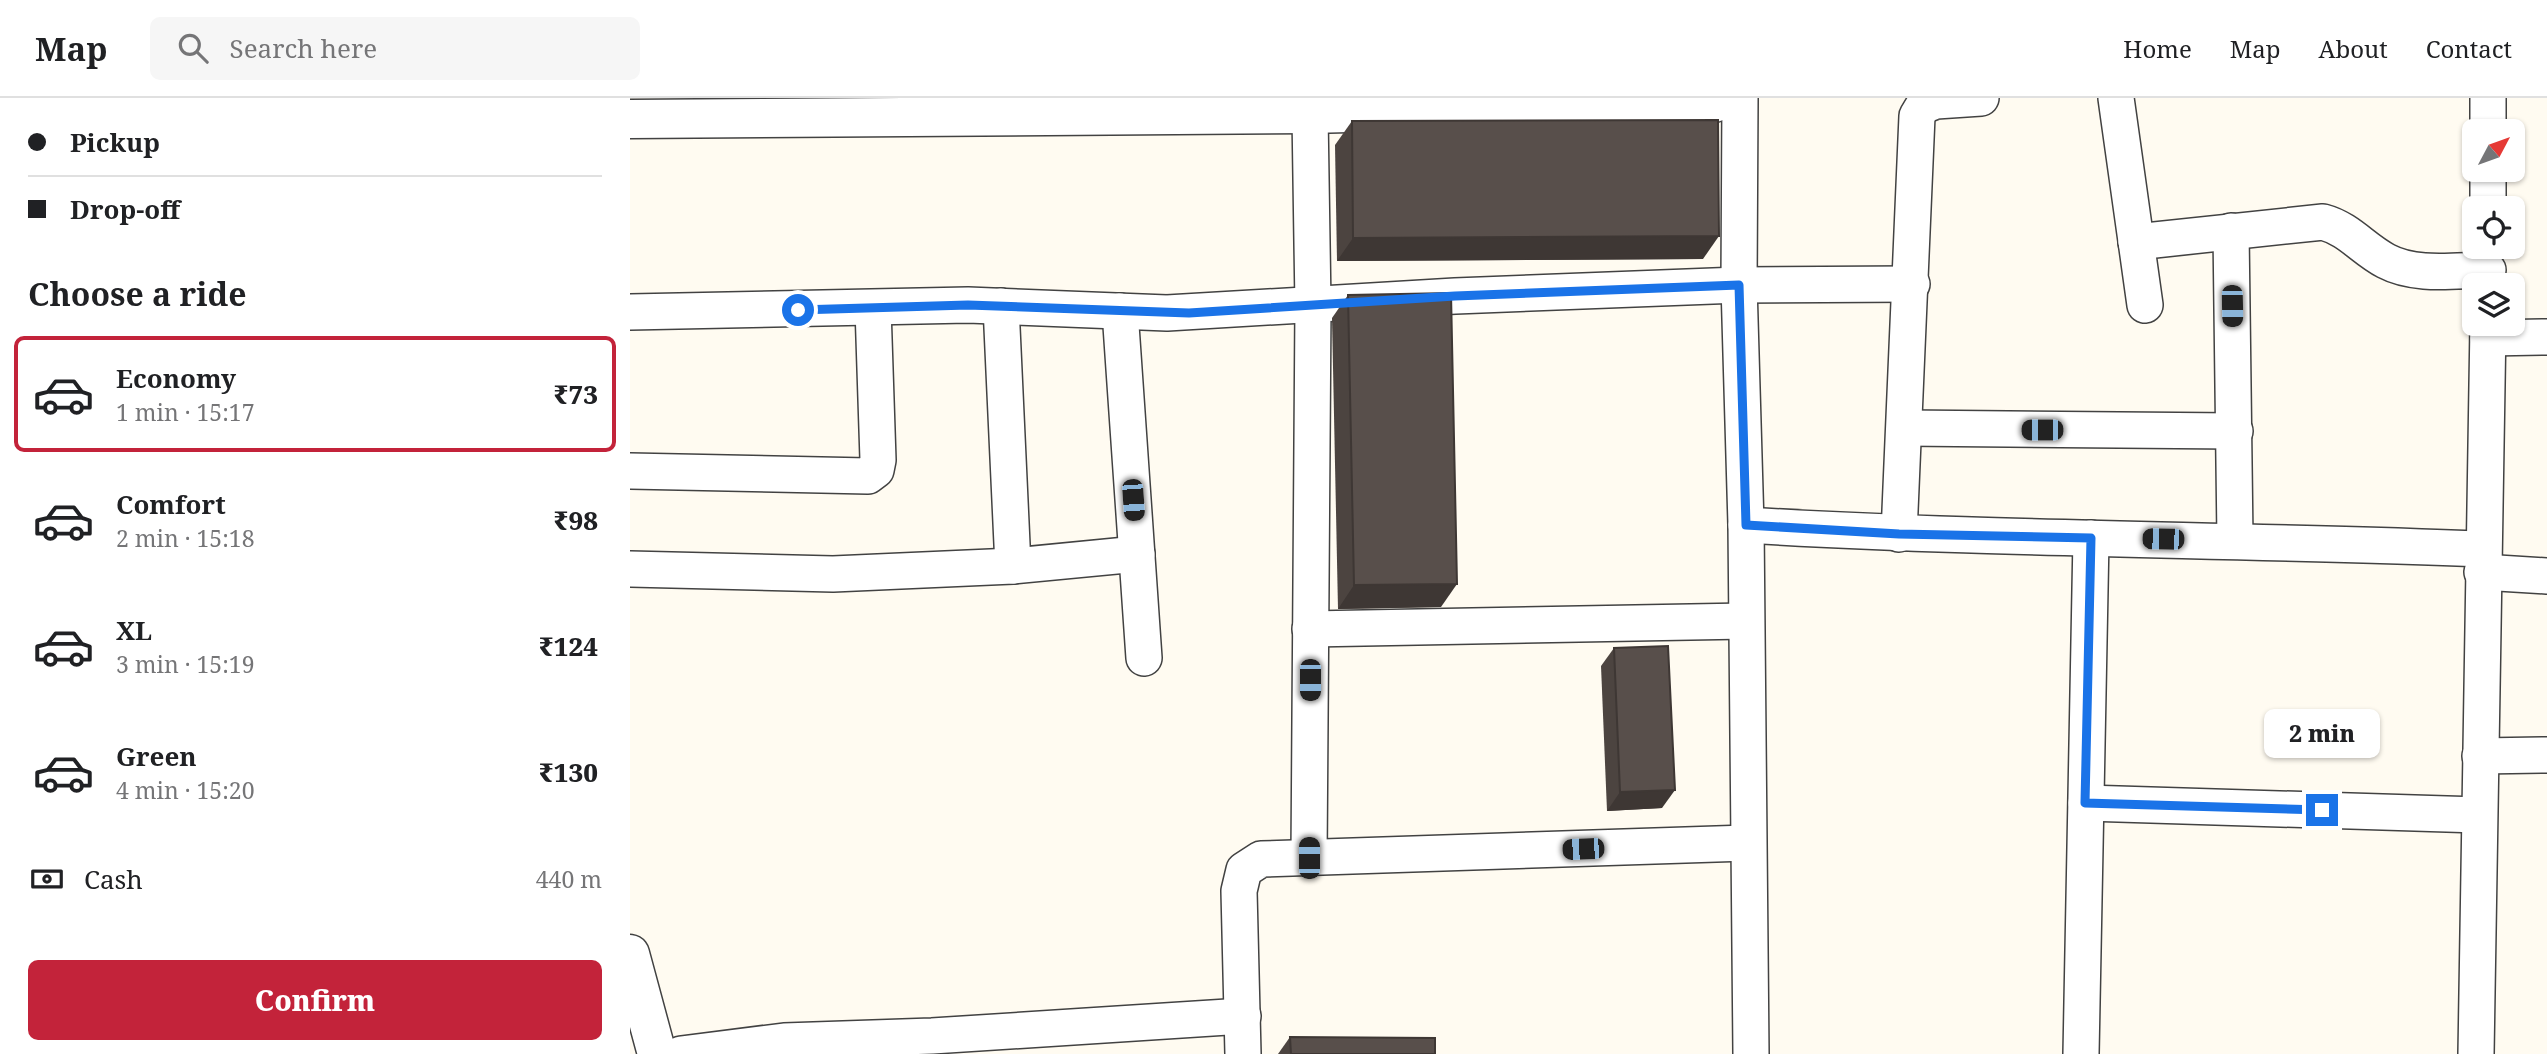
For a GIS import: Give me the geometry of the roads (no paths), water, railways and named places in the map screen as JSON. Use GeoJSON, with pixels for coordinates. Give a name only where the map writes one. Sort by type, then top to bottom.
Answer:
{"type":"FeatureCollection","features":[{"type":"Feature","properties":{"kind":"street"},"geometry":{"type":"LineString","coordinates":[[630,119],[888,107],[1327,108],[1508,104],[1711,104],[1728,98]]}},
{"type":"Feature","properties":{"kind":"street"},"geometry":{"type":"LineString","coordinates":[[1740,98],[1739,285],[1746,525],[1746,843],[1751,1054]]}},
{"type":"Feature","properties":{"kind":"street"},"geometry":{"type":"LineString","coordinates":[[1899,534],[1912,284],[1917,116],[1923,106],[1936,101],[1982,98]]}},
{"type":"Feature","properties":{"kind":"street"},"geometry":{"type":"LineString","coordinates":[[2116,98],[2145,305]]}},
{"type":"Feature","properties":{"kind":"street"},"geometry":{"type":"LineString","coordinates":[[2488,98],[2488,119]]}},
{"type":"Feature","properties":{"kind":"street"},"geometry":{"type":"LineString","coordinates":[[1309,858],[1313,306],[1327,108]]}},
{"type":"Feature","properties":{"kind":"street"},"geometry":{"type":"LineString","coordinates":[[2136,242],[2323,222],[2338,226],[2386,261],[2401,268],[2488,267]]}},
{"type":"Feature","properties":{"kind":"street"},"geometry":{"type":"LineString","coordinates":[[2231,230],[2235,540]]}},
{"type":"Feature","properties":{"kind":"street"},"geometry":{"type":"LineString","coordinates":[[630,312],[1001,306],[1234,312],[1455,296],[1739,285],[1912,284]]}},
{"type":"Feature","properties":{"kind":"street"},"geometry":{"type":"LineString","coordinates":[[1001,306],[1013,566]]}},
{"type":"Feature","properties":{"kind":"street"},"geometry":{"type":"LineString","coordinates":[[630,471],[868,476],[876,470],[878,460],[873,308]]}},
{"type":"Feature","properties":{"kind":"street"},"geometry":{"type":"LineString","coordinates":[[1120,311],[1144,658]]}},
{"type":"Feature","properties":{"kind":"street"},"geometry":{"type":"LineString","coordinates":[[2525,335],[2547,337]]}},
{"type":"Feature","properties":{"kind":"street"},"geometry":{"type":"LineString","coordinates":[[2476,1054],[2488,336]]}},
{"type":"Feature","properties":{"kind":"street"},"geometry":{"type":"LineString","coordinates":[[1905,428],[2235,431]]}},
{"type":"Feature","properties":{"kind":"street"},"geometry":{"type":"LineString","coordinates":[[1746,525],[1899,534],[2235,540],[2483,561],[2547,576]]}},
{"type":"Feature","properties":{"kind":"street"},"geometry":{"type":"LineString","coordinates":[[2081,1054],[2091,538]]}},
{"type":"Feature","properties":{"kind":"street"},"geometry":{"type":"LineString","coordinates":[[630,569],[833,574],[1013,566],[1137,554]]}},
{"type":"Feature","properties":{"kind":"street"},"geometry":{"type":"LineString","coordinates":[[1311,629],[1746,621]]}},
{"type":"Feature","properties":{"kind":"street"},"geometry":{"type":"LineString","coordinates":[[2480,756],[2547,755]]}},
{"type":"Feature","properties":{"kind":"street"},"geometry":{"type":"LineString","coordinates":[[2085,803],[2479,815]]}},
{"type":"Feature","properties":{"kind":"street"},"geometry":{"type":"LineString","coordinates":[[1243,1054],[1239,891],[1244,870],[1261,859],[1746,843]]}},
{"type":"Feature","properties":{"kind":"street"},"geometry":{"type":"LineString","coordinates":[[630,954],[657,1054]]}},
{"type":"Feature","properties":{"kind":"street"},"geometry":{"type":"LineString","coordinates":[[681,1054],[784,1041],[932,1036],[1243,1016]]}}]}
